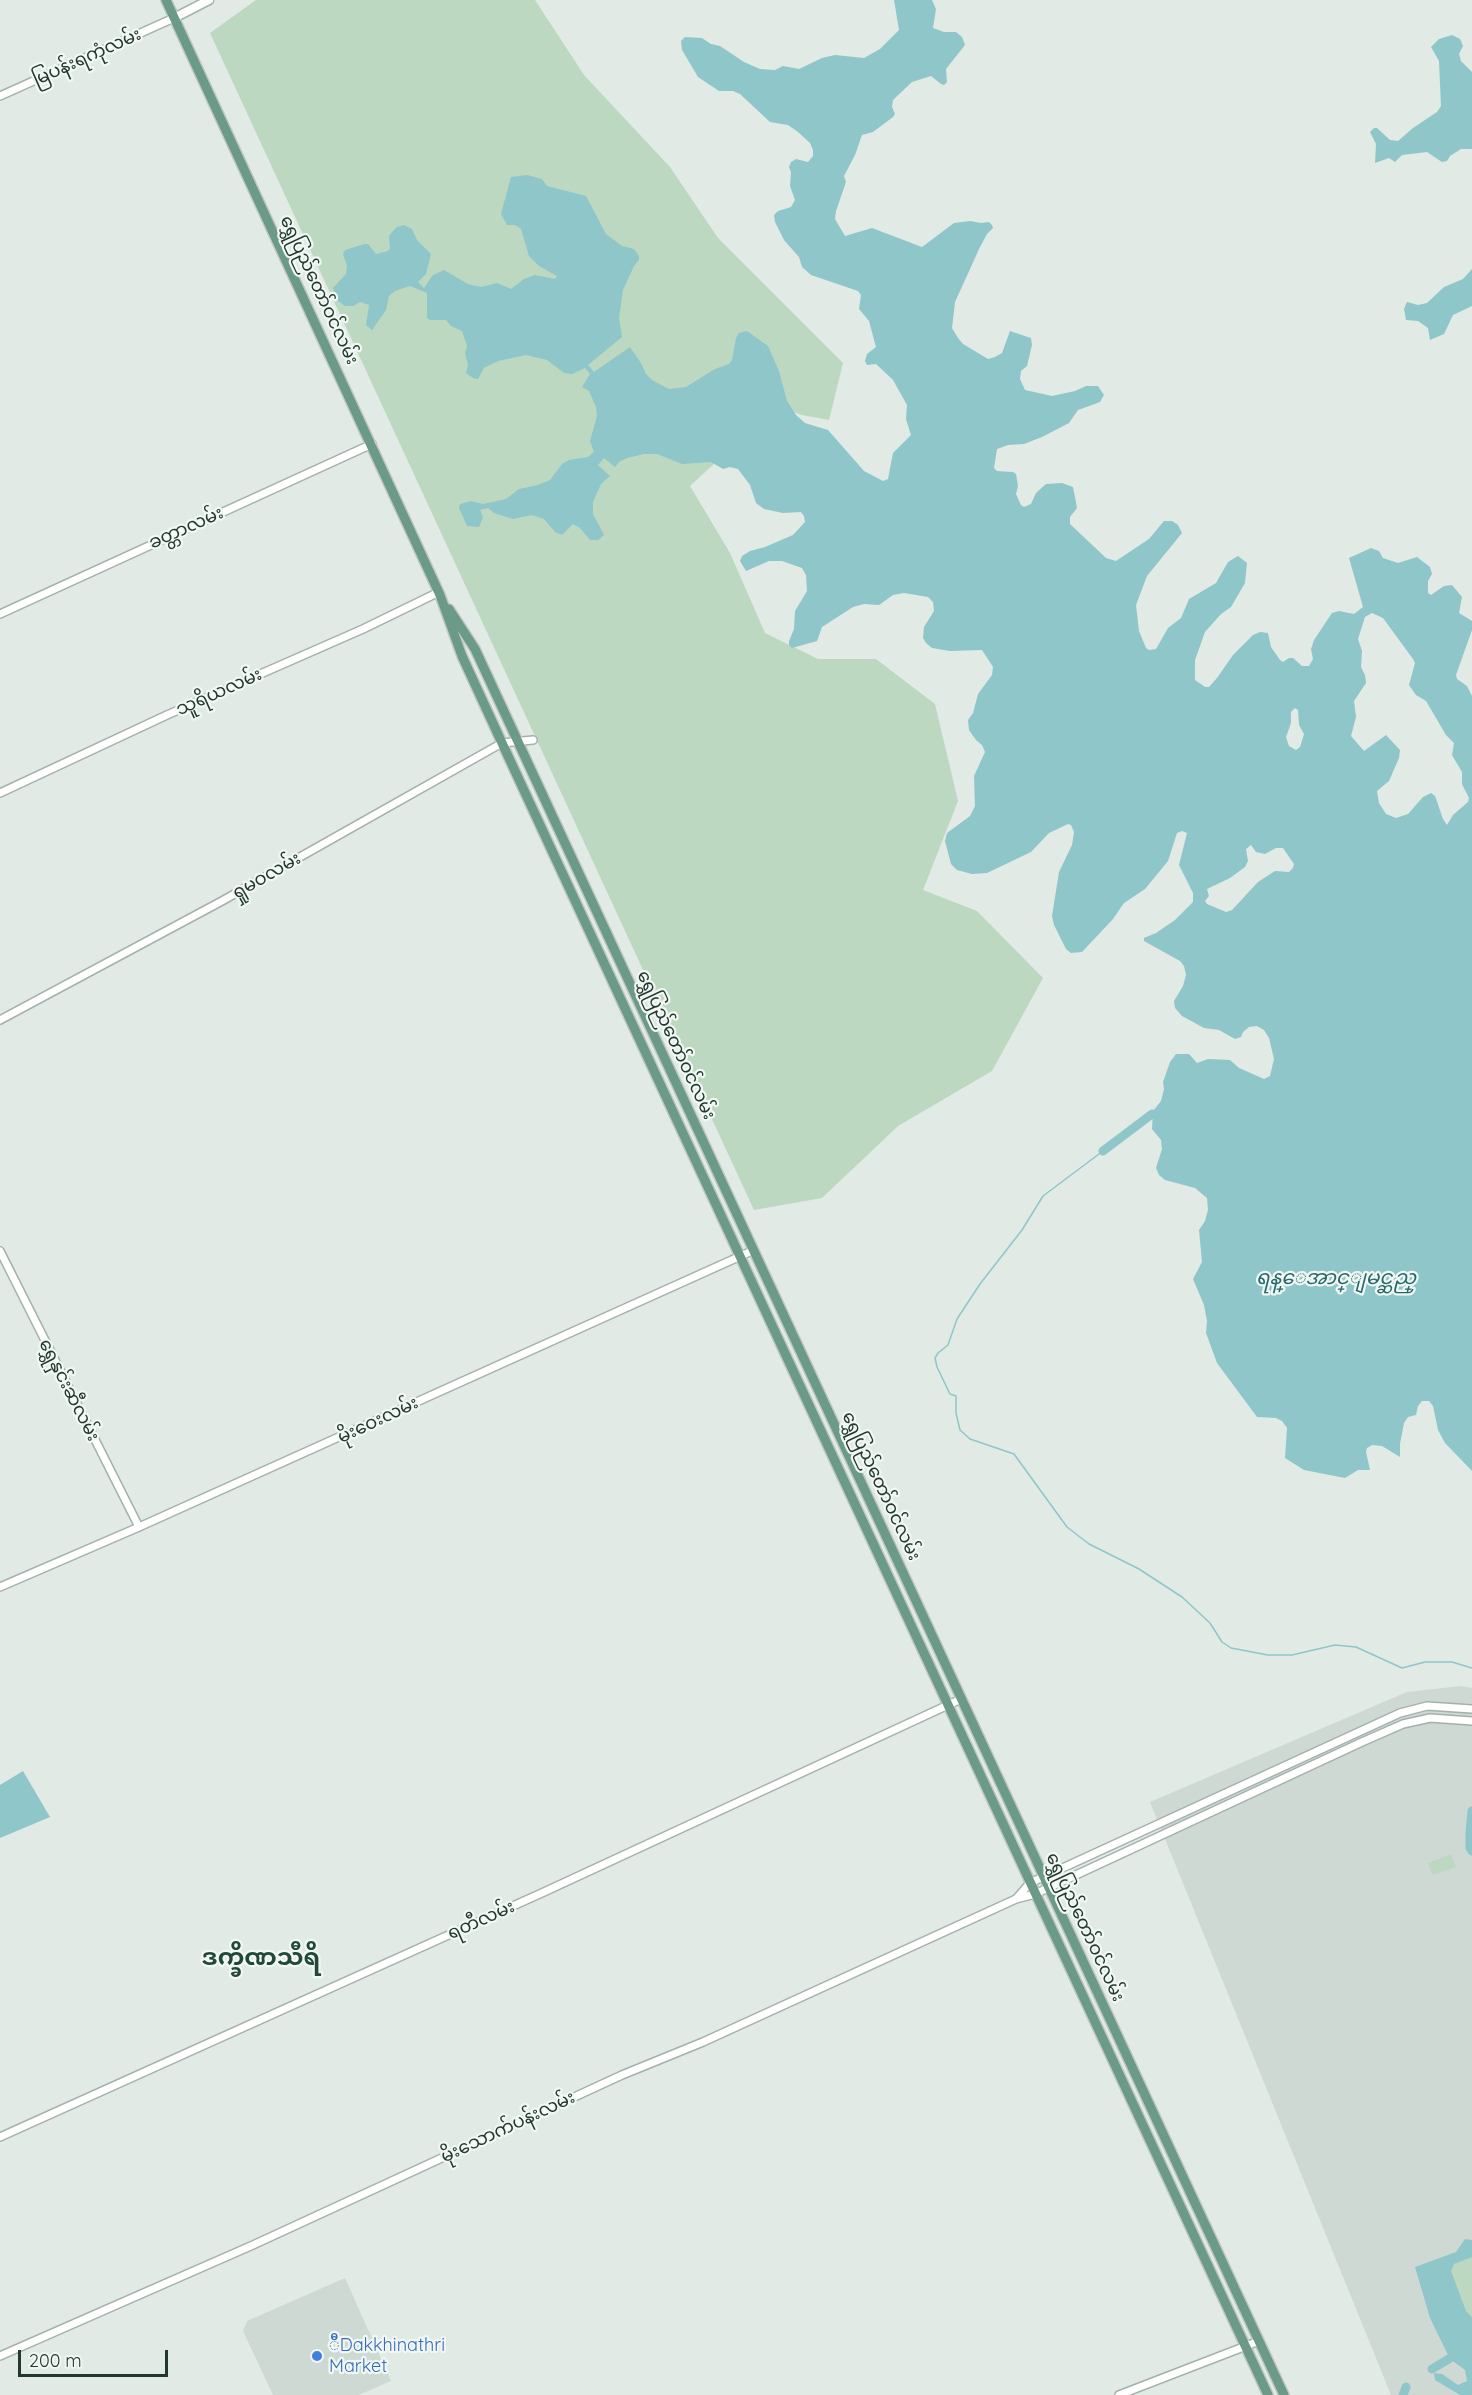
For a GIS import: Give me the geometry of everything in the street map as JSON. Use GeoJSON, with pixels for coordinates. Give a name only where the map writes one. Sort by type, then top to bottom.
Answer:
{"type":"FeatureCollection","features":[{"type":"Feature","properties":{"kind":"main road","name":"ရွှေပြည်တော်ဝင်လမ်း"},"geometry":{"type":"LineString","coordinates":[[166,0],[440,593],[462,656],[502,743],[1268,2395]]}},
{"type":"Feature","properties":{"kind":"main road"},"geometry":{"type":"LineString","coordinates":[[174,18],[209,0]]}},
{"type":"Feature","properties":{"kind":"main road","name":"ရွှေပြည်တော်ဝင်လမ်း"},"geometry":{"type":"LineString","coordinates":[[440,593],[475,649],[1284,2395]]}},
{"type":"Feature","properties":{"kind":"street","name":"မြပန်းရကုံလမ်း"},"geometry":{"type":"LineString","coordinates":[[0,96],[174,18]]}},
{"type":"Feature","properties":{"kind":"street","name":"ခတ္တာလမ်း"},"geometry":{"type":"LineString","coordinates":[[0,614],[372,444]]}},
{"type":"Feature","properties":{"kind":"street","name":"သူရိယလမ်း"},"geometry":{"type":"LineString","coordinates":[[0,793],[440,593]]}},
{"type":"Feature","properties":{"kind":"street","name":"ရှုမဝလမ်း"},"geometry":{"type":"LineString","coordinates":[[0,1020],[222,901],[502,743],[533,740]]}},
{"type":"Feature","properties":{"kind":"street","name":"မိုးဝေးလမ်း"},"geometry":{"type":"LineString","coordinates":[[0,1587],[140,1527],[754,1250]]}},
{"type":"Feature","properties":{"kind":"street","name":"ရွှေနှင်းဆီလမ်း"},"geometry":{"type":"LineString","coordinates":[[0,1251],[140,1527]]}},
{"type":"Feature","properties":{"kind":"street","name":"ရတီလမ်း"},"geometry":{"type":"LineString","coordinates":[[0,2137],[544,1892],[961,1699]]}},
{"type":"Feature","properties":{"kind":"street"},"geometry":{"type":"LineString","coordinates":[[1016,1899],[1030,1883],[1400,1713],[1427,1706],[1459,1706],[1472,1709]]}},
{"type":"Feature","properties":{"kind":"street"},"geometry":{"type":"LineString","coordinates":[[1016,1899],[1035,1894],[1403,1724],[1430,1718],[1472,1721]]}},
{"type":"Feature","properties":{"kind":"street","name":"မိုးသောက်ပန်းလမ်း"},"geometry":{"type":"LineString","coordinates":[[0,2356],[269,2238],[622,2075],[703,2042],[1016,1899]]}},
{"type":"Feature","properties":{"kind":"street"},"geometry":{"type":"LineString","coordinates":[[1119,2395],[1259,2341]]}},
{"type":"Feature","properties":{"kind":"shaded area"},"geometry":{"type":"Polygon","coordinates":[[[1461,1686],[1472,1688],[1472,2395],[1391,2395],[1150,1802],[1407,1692],[1461,1686]]]}},
{"type":"Feature","properties":{"kind":"shaded area","name":"ီDakkhinathri Market"},"geometry":{"type":"Polygon","coordinates":[[[345,2278],[391,2381],[359,2395],[273,2395],[243,2331],[247,2321],[345,2278]]]}},
{"type":"Feature","properties":{"kind":"green space"},"geometry":{"type":"Polygon","coordinates":[[[256,0],[535,0],[584,75],[670,167],[718,238],[843,363],[829,420],[802,415],[777,406],[690,486],[730,553],[765,633],[818,659],[876,659],[935,704],[958,801],[923,890],[977,911],[1043,978],[992,1071],[898,1126],[822,1198],[754,1210],[210,33],[256,0]]]}},
{"type":"Feature","properties":{"kind":"green space"},"geometry":{"type":"Polygon","coordinates":[[[1451,1854],[1456,1867],[1433,1875],[1428,1863],[1451,1854]]]}},
{"type":"Feature","properties":{"kind":"green space"},"geometry":{"type":"Polygon","coordinates":[[[1472,2257],[1472,2317],[1466,2311],[1450,2271],[1454,2264],[1472,2257]]]}},
{"type":"Feature","properties":{"kind":"water","name":"ရန္ေအာင္ျမင္ဆည္"},"geometry":{"type":"Polygon","coordinates":[[[894,0],[932,0],[936,9],[933,28],[944,32],[956,32],[962,37],[965,45],[946,69],[947,82],[944,85],[931,76],[912,82],[893,100],[892,107],[895,114],[893,117],[873,132],[862,135],[844,176],[846,182],[835,219],[845,236],[872,228],[922,247],[954,223],[989,222],[992,225],[993,228],[980,247],[955,302],[952,328],[958,338],[963,344],[988,359],[1002,353],[1010,331],[1031,338],[1032,345],[1027,366],[1021,371],[1020,379],[1025,390],[1052,396],[1086,386],[1098,386],[1104,395],[1100,402],[1078,410],[1069,423],[1042,437],[1024,444],[1008,445],[997,449],[994,468],[997,471],[1016,474],[1018,486],[1016,494],[1024,507],[1031,504],[1036,493],[1046,484],[1062,483],[1073,487],[1077,508],[1070,517],[1070,524],[1106,558],[1116,561],[1149,539],[1164,521],[1172,521],[1178,525],[1182,533],[1147,576],[1136,605],[1139,631],[1146,648],[1156,649],[1168,628],[1181,618],[1189,599],[1216,583],[1228,562],[1238,556],[1247,563],[1245,583],[1231,607],[1221,614],[1205,632],[1195,660],[1195,680],[1205,687],[1209,687],[1233,655],[1253,635],[1260,632],[1268,633],[1271,647],[1280,660],[1283,662],[1293,658],[1302,666],[1309,666],[1313,659],[1311,649],[1314,640],[1332,613],[1339,611],[1354,614],[1363,607],[1349,558],[1371,548],[1379,551],[1383,558],[1398,563],[1417,557],[1430,567],[1432,574],[1428,581],[1428,593],[1431,595],[1444,586],[1452,585],[1462,597],[1459,613],[1472,621],[1472,630],[1456,675],[1457,679],[1467,686],[1472,696],[1472,1471],[1445,1443],[1438,1430],[1433,1406],[1429,1401],[1422,1401],[1416,1415],[1408,1417],[1404,1423],[1400,1457],[1382,1446],[1372,1445],[1367,1448],[1366,1452],[1370,1470],[1358,1470],[1345,1478],[1304,1470],[1285,1458],[1287,1428],[1282,1421],[1276,1418],[1257,1417],[1217,1363],[1206,1333],[1207,1321],[1204,1305],[1193,1279],[1202,1262],[1199,1230],[1208,1210],[1207,1198],[1195,1188],[1165,1180],[1159,1175],[1156,1168],[1162,1149],[1161,1140],[1152,1129],[1153,1111],[1161,1101],[1163,1082],[1170,1062],[1176,1054],[1189,1054],[1197,1063],[1208,1059],[1230,1060],[1239,1068],[1264,1079],[1270,1076],[1274,1059],[1269,1038],[1264,1030],[1257,1026],[1249,1027],[1241,1037],[1235,1039],[1219,1030],[1204,1028],[1182,1016],[1175,1008],[1174,1001],[1183,986],[1186,975],[1184,966],[1180,961],[1144,941],[1144,938],[1175,920],[1193,902],[1193,893],[1179,865],[1187,833],[1182,831],[1177,833],[1168,861],[1145,889],[1124,903],[1113,919],[1082,952],[1071,953],[1066,949],[1052,916],[1059,872],[1072,845],[1074,832],[1071,825],[1068,824],[1049,833],[1031,852],[987,873],[972,874],[957,870],[951,864],[945,841],[947,833],[970,816],[975,806],[974,776],[985,752],[969,730],[968,720],[973,713],[978,694],[992,675],[993,667],[982,650],[950,651],[932,648],[926,643],[923,638],[924,627],[934,611],[933,602],[928,597],[904,593],[893,595],[879,605],[864,604],[853,607],[822,627],[817,641],[792,648],[789,641],[794,629],[795,611],[807,591],[806,575],[802,568],[782,561],[769,561],[746,571],[740,561],[742,556],[750,551],[793,535],[805,522],[804,516],[801,512],[783,513],[764,509],[756,503],[750,485],[738,469],[730,467],[723,469],[711,462],[682,464],[657,454],[644,454],[627,458],[615,467],[604,458],[598,465],[610,476],[601,484],[593,502],[593,514],[604,535],[598,540],[590,540],[580,528],[573,524],[562,535],[555,532],[544,519],[532,515],[513,519],[494,513],[488,508],[480,510],[483,517],[479,527],[467,526],[459,508],[460,504],[471,501],[483,504],[506,499],[519,489],[550,480],[562,464],[569,460],[588,457],[594,452],[590,441],[597,416],[596,407],[589,391],[582,387],[590,374],[585,368],[572,374],[564,373],[547,360],[526,355],[498,361],[484,368],[478,379],[473,378],[466,373],[467,346],[462,331],[451,326],[446,320],[427,318],[427,293],[410,286],[395,291],[389,296],[386,310],[372,330],[366,325],[369,305],[360,302],[353,306],[345,306],[338,301],[333,288],[346,274],[347,266],[343,254],[345,250],[368,244],[376,254],[388,251],[389,236],[397,227],[404,225],[412,229],[417,240],[431,254],[426,274],[418,282],[424,288],[433,275],[444,270],[468,284],[481,287],[497,283],[511,289],[524,279],[535,275],[555,279],[557,276],[539,266],[529,256],[521,229],[515,225],[507,225],[501,214],[511,177],[527,175],[542,179],[547,186],[586,196],[606,234],[622,246],[634,249],[639,256],[623,290],[619,318],[622,337],[588,365],[594,372],[630,347],[652,380],[669,389],[686,387],[715,369],[729,364],[732,360],[736,338],[739,333],[747,331],[768,346],[779,371],[787,401],[796,415],[805,423],[828,430],[864,471],[883,481],[888,479],[893,453],[911,435],[906,419],[907,405],[893,380],[876,364],[867,365],[865,361],[867,354],[876,347],[869,321],[859,309],[861,295],[858,291],[811,275],[802,267],[799,257],[784,240],[775,222],[774,215],[778,211],[791,207],[795,200],[790,186],[791,162],[796,159],[808,162],[813,156],[810,143],[788,125],[770,122],[740,94],[733,91],[719,91],[698,77],[682,50],[681,41],[685,37],[702,38],[760,69],[775,70],[783,66],[799,69],[822,58],[835,55],[864,58],[880,49],[899,30],[894,0]],[[1372,613],[1365,617],[1358,639],[1362,651],[1361,667],[1366,683],[1354,701],[1356,717],[1351,736],[1364,751],[1386,735],[1400,750],[1389,781],[1377,791],[1379,803],[1386,814],[1396,818],[1408,814],[1423,797],[1431,793],[1435,796],[1447,825],[1469,798],[1462,784],[1462,772],[1452,755],[1454,743],[1446,735],[1426,701],[1416,695],[1409,685],[1415,663],[1413,659],[1383,618],[1372,613]],[[1295,708],[1291,712],[1291,723],[1286,737],[1289,746],[1296,750],[1300,747],[1304,734],[1299,725],[1298,710],[1295,708]],[[1251,845],[1246,849],[1248,861],[1245,867],[1230,878],[1207,889],[1209,896],[1205,901],[1207,904],[1226,912],[1232,910],[1258,882],[1275,871],[1289,872],[1293,868],[1294,864],[1283,848],[1276,848],[1265,854],[1256,852],[1251,845]]]}},
{"type":"Feature","properties":{"kind":"water"},"geometry":{"type":"Polygon","coordinates":[[[1452,35],[1460,39],[1463,46],[1459,54],[1461,61],[1472,72],[1472,149],[1461,149],[1450,156],[1447,161],[1442,162],[1427,152],[1402,155],[1395,162],[1389,158],[1375,163],[1376,144],[1370,132],[1374,128],[1390,140],[1398,141],[1437,112],[1441,106],[1439,61],[1431,47],[1439,39],[1452,35]]]}},
{"type":"Feature","properties":{"kind":"water"},"geometry":{"type":"Polygon","coordinates":[[[1472,269],[1472,306],[1453,315],[1444,334],[1430,340],[1428,328],[1418,321],[1406,320],[1404,309],[1407,302],[1418,305],[1427,303],[1444,287],[1463,279],[1472,269]]]}},
{"type":"Feature","properties":{"kind":"water"},"geometry":{"type":"Polygon","coordinates":[[[23,1771],[50,1817],[0,1838],[0,1785],[23,1771]]]}},
{"type":"Feature","properties":{"kind":"water"},"geometry":{"type":"Polygon","coordinates":[[[1465,2239],[1472,2240],[1472,2257],[1454,2264],[1451,2271],[1466,2311],[1472,2317],[1472,2395],[1460,2395],[1435,2380],[1434,2373],[1442,2374],[1458,2385],[1467,2381],[1465,2370],[1450,2359],[1430,2318],[1415,2267],[1456,2252],[1465,2239]]]}},
{"type":"Feature","properties":{"kind":"waterway"},"geometry":{"type":"LineString","coordinates":[[1103,1151],[1152,1114]]}},
{"type":"Feature","properties":{"kind":"waterway"},"geometry":{"type":"LineString","coordinates":[[1103,1151],[1043,1196],[1022,1230],[980,1284],[957,1319],[948,1345],[935,1358],[950,1394],[956,1396],[956,1413],[960,1430],[970,1439],[1014,1454],[1067,1527],[1089,1544],[1139,1569],[1182,1597],[1210,1623],[1222,1642],[1231,1648],[1268,1655],[1292,1655],[1335,1645],[1356,1647],[1402,1668],[1425,1662],[1452,1662],[1472,1668]]}},
{"type":"Feature","properties":{"kind":"waterway"},"geometry":{"type":"LineString","coordinates":[[1472,1811],[1470,1832],[1472,1851]]}},
{"type":"Feature","properties":{"kind":"waterway"},"geometry":{"type":"LineString","coordinates":[[1432,2369],[1472,2345]]}},
{"type":"Feature","properties":{"kind":"waterway"},"geometry":{"type":"LineString","coordinates":[[1403,2395],[1406,2387]]}},
{"type":"Feature","properties":{"kind":"place","name":"ီDakkhinathri Market"},"geometry":{"type":"Point","coordinates":[317,2356]}},
{"type":"Feature","properties":{"kind":"district","name":"ဒက္ခိဏသီရိ"},"geometry":{"type":"Point","coordinates":[261,1958]}}]}
